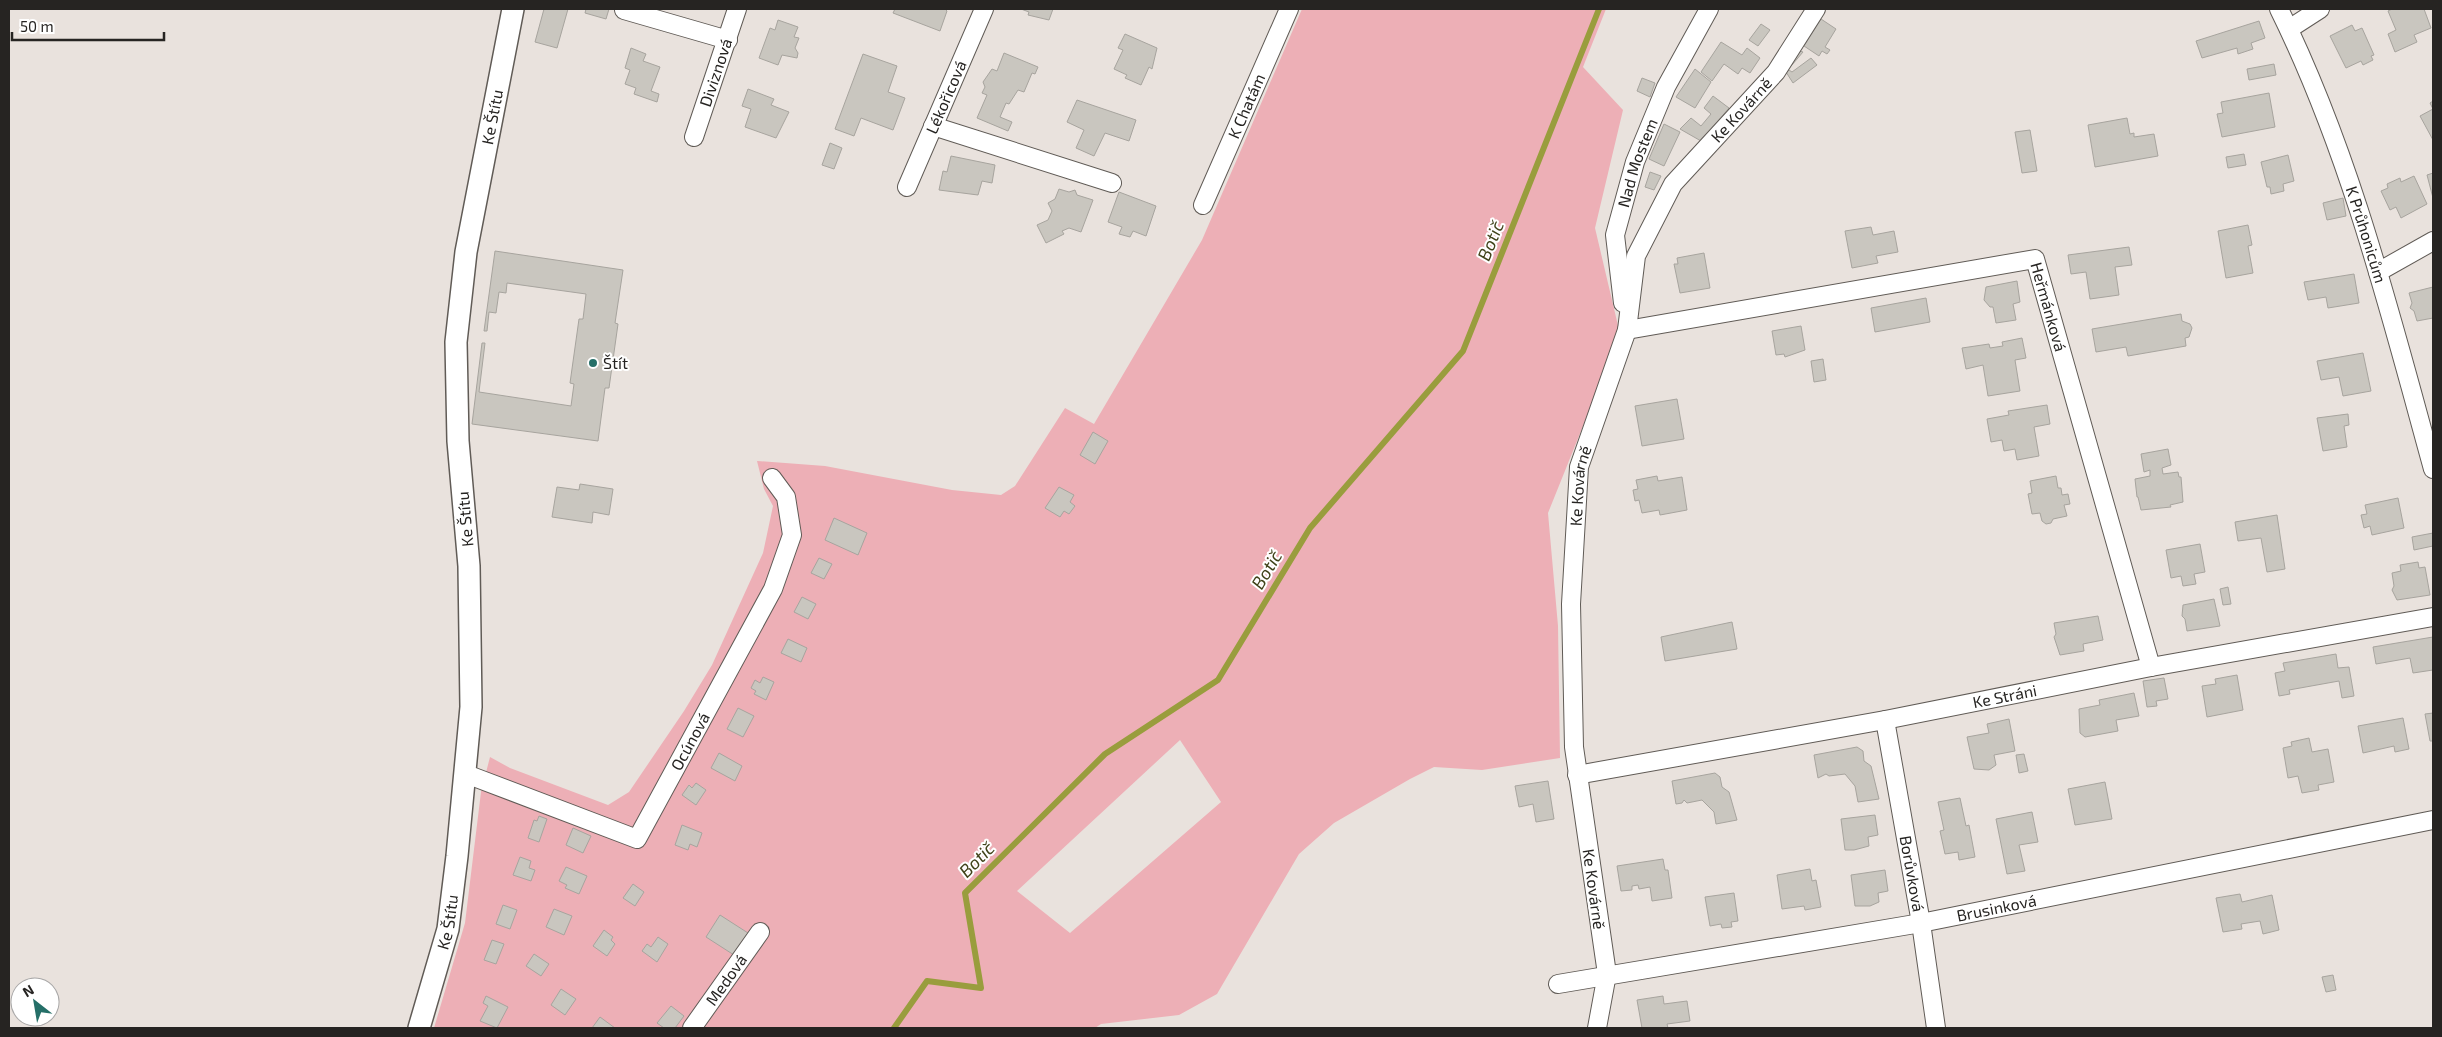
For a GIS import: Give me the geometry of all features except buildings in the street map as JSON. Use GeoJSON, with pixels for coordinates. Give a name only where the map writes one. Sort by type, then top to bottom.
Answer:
{"type":"FeatureCollection","features":[{"type":"Feature","properties":{"kind":"street","name":"Ke Štítu"},"geometry":{"type":"LineString","coordinates":[[419,1028],[448,929],[466,774],[471,707],[469,566],[458,441],[456,342],[466,252],[513,9]]}},
{"type":"Feature","properties":{"kind":"street","name":"Diviznová"},"geometry":{"type":"LineString","coordinates":[[694,137],[737,9]]}},
{"type":"Feature","properties":{"kind":"street","name":"Lékořicová"},"geometry":{"type":"LineString","coordinates":[[908,187],[984,9]]}},
{"type":"Feature","properties":{"kind":"street","name":"K Chatám"},"geometry":{"type":"LineString","coordinates":[[1203,205],[1289,9]]}},
{"type":"Feature","properties":{"kind":"street","name":"Nad Mostem"},"geometry":{"type":"LineString","coordinates":[[1627,330],[1616,235],[1635,162],[1666,87],[1709,9]]}},
{"type":"Feature","properties":{"kind":"street","name":"Ke Kovárně"},"geometry":{"type":"LineString","coordinates":[[1597,1028],[1606,974],[1577,775],[1570,604],[1580,467],[1627,330],[1636,256],[1674,184],[1776,72],[1816,9]]}},
{"type":"Feature","properties":{"kind":"street","name":"K Průhonicům"},"geometry":{"type":"LineString","coordinates":[[2279,9],[2333,130],[2378,272],[2433,469]]}},
{"type":"Feature","properties":{"kind":"street"},"geometry":{"type":"LineString","coordinates":[[2289,29],[2320,9]]}},
{"type":"Feature","properties":{"kind":"street"},"geometry":{"type":"LineString","coordinates":[[624,10],[728,40]]}},
{"type":"Feature","properties":{"kind":"street"},"geometry":{"type":"LineString","coordinates":[[933,126],[1112,183]]}},
{"type":"Feature","properties":{"kind":"street"},"geometry":{"type":"LineString","coordinates":[[2378,272],[2433,241]]}},
{"type":"Feature","properties":{"kind":"street","name":"Heřmánková"},"geometry":{"type":"LineString","coordinates":[[1627,330],[2035,259],[2151,667]]}},
{"type":"Feature","properties":{"kind":"street","name":"Ocúnová"},"geometry":{"type":"LineString","coordinates":[[466,774],[637,839],[773,589],[792,535],[786,497],[772,478]]}},
{"type":"Feature","properties":{"kind":"street","name":"Ke Stráni"},"geometry":{"type":"LineString","coordinates":[[1577,775],[1885,720],[2151,667],[2433,618]]}},
{"type":"Feature","properties":{"kind":"street","name":"Borůvková"},"geometry":{"type":"LineString","coordinates":[[1885,720],[1921,923],[1936,1028]]}},
{"type":"Feature","properties":{"kind":"street","name":"Brusinková"},"geometry":{"type":"LineString","coordinates":[[1558,984],[1606,974],[1921,923],[2433,820]]}},
{"type":"Feature","properties":{"kind":"street","name":"Medová"},"geometry":{"type":"LineString","coordinates":[[692,1028],[760,932]]}},
{"type":"Feature","properties":{"kind":"shaded area"},"geometry":{"type":"Polygon","coordinates":[[[1302,9],[1606,9],[1583,67],[1623,110],[1595,228],[1620,334],[1548,513],[1558,626],[1560,758],[1482,770],[1434,767],[1334,823],[1299,854],[1217,994],[1179,1015],[1101,1024],[1095,1028],[434,1028],[465,923],[481,792],[490,757],[510,768],[608,805],[629,792],[684,711],[712,665],[763,553],[773,506],[764,489],[757,461],[825,466],[952,490],[1001,495],[1015,486],[1065,408],[1094,424],[1202,240],[1302,9]],[[1180,740],[1017,891],[1070,933],[1221,802],[1180,740]]]}},
{"type":"Feature","properties":{"kind":"waterway","name":"Botič"},"geometry":{"type":"LineString","coordinates":[[894,1028],[927,981],[981,988],[965,893],[1105,754],[1218,680],[1310,528],[1463,351],[1599,9]]}},
{"type":"Feature","properties":{"kind":"place","name":"Štít"},"geometry":{"type":"Point","coordinates":[593,363]}}]}
